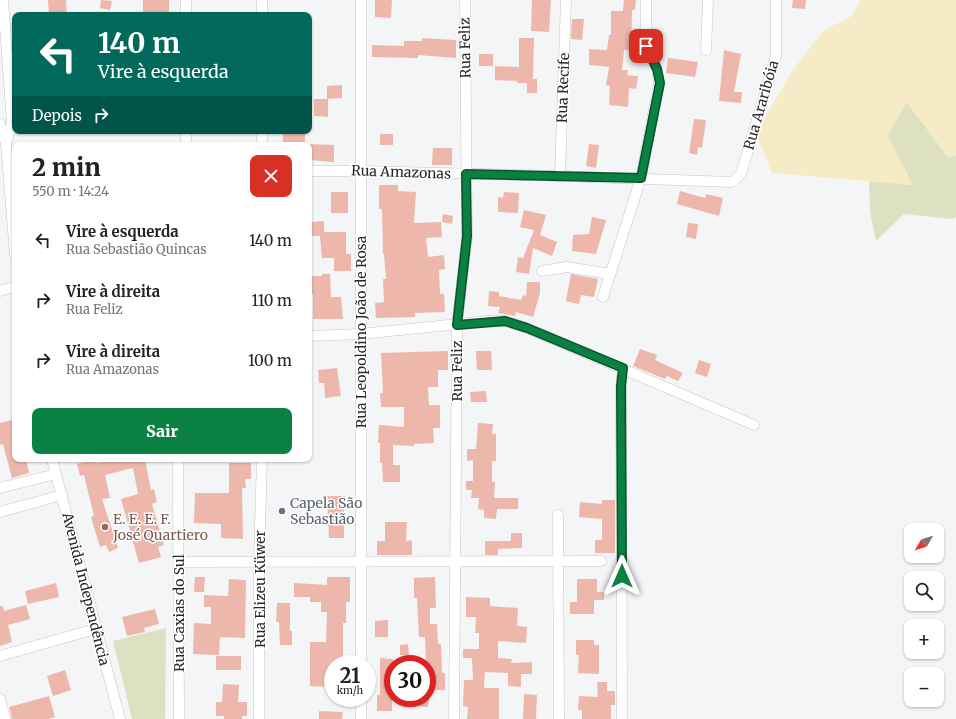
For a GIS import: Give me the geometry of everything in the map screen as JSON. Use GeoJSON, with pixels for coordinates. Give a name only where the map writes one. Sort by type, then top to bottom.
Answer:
{"type":"FeatureCollection","features":[{"type":"Feature","properties":{"kind":"street"},"geometry":{"type":"LineString","coordinates":[[3,0],[3,55],[12,116]]}},
{"type":"Feature","properties":{"kind":"street"},"geometry":{"type":"LineString","coordinates":[[186,0],[186,12]]}},
{"type":"Feature","properties":{"kind":"street"},"geometry":{"type":"LineString","coordinates":[[262,0],[262,12]]}},
{"type":"Feature","properties":{"kind":"street","name":"Rua Leopoldino João de Rosa"},"geometry":{"type":"LineString","coordinates":[[361,0],[361,655]]}},
{"type":"Feature","properties":{"kind":"street","name":"Rua Feliz"},"geometry":{"type":"LineString","coordinates":[[454,719],[457,325],[467,236],[465,0]]}},
{"type":"Feature","properties":{"kind":"street","name":"Rua Recife"},"geometry":{"type":"LineString","coordinates":[[560,176],[566,0]]}},
{"type":"Feature","properties":{"kind":"street"},"geometry":{"type":"LineString","coordinates":[[602,297],[641,178],[660,83],[657,69],[646,46],[646,0]]}},
{"type":"Feature","properties":{"kind":"street"},"geometry":{"type":"LineString","coordinates":[[706,50],[708,0]]}},
{"type":"Feature","properties":{"kind":"street","name":"Rua Araribóia"},"geometry":{"type":"LineString","coordinates":[[732,182],[741,174],[776,56],[776,0]]}},
{"type":"Feature","properties":{"kind":"street"},"geometry":{"type":"LineString","coordinates":[[12,123],[0,123],[6,143],[12,217]]}},
{"type":"Feature","properties":{"kind":"street"},"geometry":{"type":"LineString","coordinates":[[6,143],[12,126]]}},
{"type":"Feature","properties":{"kind":"street","name":"Rua Amazonas"},"geometry":{"type":"LineString","coordinates":[[312,171],[641,178],[732,182]]}},
{"type":"Feature","properties":{"kind":"street"},"geometry":{"type":"LineString","coordinates":[[542,271],[567,267],[610,274]]}},
{"type":"Feature","properties":{"kind":"street"},"geometry":{"type":"LineString","coordinates":[[0,291],[12,288]]}},
{"type":"Feature","properties":{"kind":"street"},"geometry":{"type":"LineString","coordinates":[[312,336],[361,334],[505,321],[527,328],[623,368],[754,425]]}},
{"type":"Feature","properties":{"kind":"street"},"geometry":{"type":"LineString","coordinates":[[622,719],[621,386],[623,368]]}},
{"type":"Feature","properties":{"kind":"street","name":"Avenida Independência"},"geometry":{"type":"LineString","coordinates":[[53,462],[95,629],[120,719]]}},
{"type":"Feature","properties":{"kind":"street","name":"Rua Caxias do Sul"},"geometry":{"type":"LineString","coordinates":[[178,462],[179,719]]}},
{"type":"Feature","properties":{"kind":"street","name":"Rua Elizeu Küwer"},"geometry":{"type":"LineString","coordinates":[[259,719],[259,562],[262,462]]}},
{"type":"Feature","properties":{"kind":"street"},"geometry":{"type":"LineString","coordinates":[[0,488],[56,474]]}},
{"type":"Feature","properties":{"kind":"street"},"geometry":{"type":"LineString","coordinates":[[0,512],[62,495]]}},
{"type":"Feature","properties":{"kind":"street"},"geometry":{"type":"LineString","coordinates":[[558,515],[559,719]]}},
{"type":"Feature","properties":{"kind":"street"},"geometry":{"type":"LineString","coordinates":[[179,562],[601,561]]}},
{"type":"Feature","properties":{"kind":"street"},"geometry":{"type":"LineString","coordinates":[[0,656],[95,629]]}},
{"type":"Feature","properties":{"kind":"street"},"geometry":{"type":"LineString","coordinates":[[0,699],[6,719]]}},
{"type":"Feature","properties":{"kind":"street"},"geometry":{"type":"LineString","coordinates":[[361,707],[361,719]]}},
{"type":"Feature","properties":{"kind":"green space"},"geometry":{"type":"Polygon","coordinates":[[[907,102],[948,157],[956,156],[956,217],[952,219],[904,214],[876,241],[870,212],[869,181],[913,185],[887,135],[907,102]]]}},
{"type":"Feature","properties":{"kind":"green space"},"geometry":{"type":"Polygon","coordinates":[[[166,628],[165,719],[132,719],[113,641],[166,628]]]}},
{"type":"Feature","properties":{"kind":"sand"},"geometry":{"type":"Polygon","coordinates":[[[860,0],[956,0],[956,156],[948,157],[907,103],[887,135],[913,185],[772,173],[756,134],[792,71],[824,30],[852,16],[860,0]]]}},
{"type":"Feature","properties":{"kind":"building"},"geometry":{"type":"Polygon","coordinates":[[[48,0],[66,0],[67,12],[49,12],[48,0]]]}},
{"type":"Feature","properties":{"kind":"building"},"geometry":{"type":"Polygon","coordinates":[[[101,0],[112,1],[110,10],[100,8],[101,0]]]}},
{"type":"Feature","properties":{"kind":"building"},"geometry":{"type":"Polygon","coordinates":[[[143,0],[169,0],[169,12],[143,12],[143,0]]]}},
{"type":"Feature","properties":{"kind":"building"},"geometry":{"type":"Polygon","coordinates":[[[375,0],[392,0],[391,18],[375,17],[375,0]]]}},
{"type":"Feature","properties":{"kind":"building"},"geometry":{"type":"Polygon","coordinates":[[[532,0],[551,0],[549,32],[531,31],[532,0]]]}},
{"type":"Feature","properties":{"kind":"building"},"geometry":{"type":"Polygon","coordinates":[[[624,0],[636,0],[635,10],[632,10],[631,51],[624,50],[622,70],[628,70],[627,75],[638,76],[636,89],[629,88],[628,107],[609,105],[610,86],[606,85],[609,67],[589,65],[589,49],[607,50],[609,35],[611,35],[611,11],[623,11],[624,0]]]}},
{"type":"Feature","properties":{"kind":"building"},"geometry":{"type":"Polygon","coordinates":[[[793,0],[806,0],[805,9],[792,8],[793,0]]]}},
{"type":"Feature","properties":{"kind":"building"},"geometry":{"type":"Polygon","coordinates":[[[572,19],[584,19],[582,40],[571,39],[572,19]]]}},
{"type":"Feature","properties":{"kind":"building"},"geometry":{"type":"Polygon","coordinates":[[[422,38],[456,40],[456,58],[418,55],[418,58],[372,57],[372,45],[404,46],[404,41],[422,41],[422,38]]]}},
{"type":"Feature","properties":{"kind":"building"},"geometry":{"type":"Polygon","coordinates":[[[519,38],[534,38],[533,79],[537,79],[537,93],[527,93],[527,83],[495,80],[495,66],[519,67],[519,38]]]}},
{"type":"Feature","properties":{"kind":"building"},"geometry":{"type":"Polygon","coordinates":[[[724,50],[741,54],[734,92],[742,92],[741,103],[719,101],[724,50]]]}},
{"type":"Feature","properties":{"kind":"building"},"geometry":{"type":"Polygon","coordinates":[[[479,54],[493,54],[493,66],[479,66],[479,54]]]}},
{"type":"Feature","properties":{"kind":"building"},"geometry":{"type":"Polygon","coordinates":[[[668,58],[698,62],[695,77],[666,73],[668,58]]]}},
{"type":"Feature","properties":{"kind":"building"},"geometry":{"type":"Polygon","coordinates":[[[342,85],[342,98],[327,99],[327,86],[342,85]]]}},
{"type":"Feature","properties":{"kind":"building"},"geometry":{"type":"Polygon","coordinates":[[[314,99],[328,99],[328,117],[314,116],[314,99]]]}},
{"type":"Feature","properties":{"kind":"building"},"geometry":{"type":"Polygon","coordinates":[[[694,119],[706,120],[702,148],[698,147],[697,155],[689,153],[694,119]]]}},
{"type":"Feature","properties":{"kind":"building"},"geometry":{"type":"Polygon","coordinates":[[[283,134],[305,134],[305,142],[283,142],[283,134]]]}},
{"type":"Feature","properties":{"kind":"building"},"geometry":{"type":"Polygon","coordinates":[[[380,134],[393,134],[393,145],[380,145],[380,134]]]}},
{"type":"Feature","properties":{"kind":"building"},"geometry":{"type":"Polygon","coordinates":[[[312,144],[334,145],[334,162],[312,160],[312,144]]]}},
{"type":"Feature","properties":{"kind":"building"},"geometry":{"type":"Polygon","coordinates":[[[589,144],[599,145],[596,168],[586,166],[589,144]]]}},
{"type":"Feature","properties":{"kind":"building"},"geometry":{"type":"Polygon","coordinates":[[[433,148],[452,148],[452,165],[432,165],[433,148]]]}},
{"type":"Feature","properties":{"kind":"building"},"geometry":{"type":"Polygon","coordinates":[[[379,185],[398,185],[398,191],[416,192],[414,223],[441,222],[442,237],[426,238],[428,257],[444,255],[445,269],[439,270],[440,294],[444,294],[445,312],[415,313],[415,317],[376,318],[375,303],[384,302],[383,279],[386,279],[383,254],[382,209],[379,209],[379,185]]]}},
{"type":"Feature","properties":{"kind":"building"},"geometry":{"type":"Polygon","coordinates":[[[680,191],[705,198],[706,194],[723,198],[719,216],[677,204],[680,191]]]}},
{"type":"Feature","properties":{"kind":"building"},"geometry":{"type":"Polygon","coordinates":[[[331,192],[348,192],[348,213],[331,213],[331,192]]]}},
{"type":"Feature","properties":{"kind":"building"},"geometry":{"type":"Polygon","coordinates":[[[504,192],[519,193],[518,213],[498,212],[498,197],[503,198],[504,192]]]}},
{"type":"Feature","properties":{"kind":"building"},"geometry":{"type":"Polygon","coordinates":[[[524,210],[546,215],[540,235],[557,242],[552,256],[533,248],[529,274],[516,272],[518,257],[523,258],[534,230],[520,227],[524,210]]]}},
{"type":"Feature","properties":{"kind":"building"},"geometry":{"type":"Polygon","coordinates":[[[443,214],[453,216],[452,224],[442,222],[443,214]]]}},
{"type":"Feature","properties":{"kind":"building"},"geometry":{"type":"Polygon","coordinates":[[[592,217],[606,220],[596,254],[572,251],[573,235],[589,234],[592,217]]]}},
{"type":"Feature","properties":{"kind":"building"},"geometry":{"type":"Polygon","coordinates":[[[324,221],[324,232],[346,232],[346,254],[351,254],[351,271],[334,271],[334,258],[322,258],[320,236],[312,236],[312,222],[324,221]]]}},
{"type":"Feature","properties":{"kind":"building"},"geometry":{"type":"Polygon","coordinates":[[[688,223],[698,224],[696,239],[686,237],[688,223]]]}},
{"type":"Feature","properties":{"kind":"building"},"geometry":{"type":"Polygon","coordinates":[[[322,274],[330,274],[331,297],[341,297],[343,319],[313,319],[312,276],[322,276],[322,274]]]}},
{"type":"Feature","properties":{"kind":"building"},"geometry":{"type":"Polygon","coordinates":[[[571,274],[598,279],[594,297],[581,295],[579,304],[566,301],[571,274]]]}},
{"type":"Feature","properties":{"kind":"building"},"geometry":{"type":"Polygon","coordinates":[[[527,282],[540,282],[540,293],[533,317],[516,312],[515,316],[498,313],[500,307],[488,306],[489,291],[499,292],[499,296],[521,300],[523,295],[526,296],[527,282]]]}},
{"type":"Feature","properties":{"kind":"building"},"geometry":{"type":"Polygon","coordinates":[[[640,349],[657,355],[655,360],[683,373],[678,381],[667,376],[665,379],[633,366],[640,349]]]}},
{"type":"Feature","properties":{"kind":"building"},"geometry":{"type":"Polygon","coordinates":[[[448,351],[448,370],[438,370],[438,387],[428,387],[429,405],[440,405],[440,428],[433,428],[434,443],[414,444],[414,446],[393,445],[393,465],[400,465],[400,482],[383,482],[382,463],[380,463],[380,443],[378,443],[379,425],[404,427],[404,407],[381,407],[380,393],[383,393],[381,353],[448,351]]]}},
{"type":"Feature","properties":{"kind":"building"},"geometry":{"type":"Polygon","coordinates":[[[476,351],[491,351],[492,370],[477,370],[476,351]]]}},
{"type":"Feature","properties":{"kind":"building"},"geometry":{"type":"Polygon","coordinates":[[[699,360],[711,364],[707,377],[695,373],[699,360]]]}},
{"type":"Feature","properties":{"kind":"building"},"geometry":{"type":"Polygon","coordinates":[[[337,368],[341,396],[325,398],[324,383],[319,383],[318,370],[337,368]]]}},
{"type":"Feature","properties":{"kind":"building"},"geometry":{"type":"Polygon","coordinates":[[[486,391],[487,402],[471,402],[470,392],[486,391]]]}},
{"type":"Feature","properties":{"kind":"building"},"geometry":{"type":"Polygon","coordinates":[[[12,420],[12,462],[27,462],[29,473],[12,478],[3,444],[0,445],[0,423],[12,420]]]}},
{"type":"Feature","properties":{"kind":"building"},"geometry":{"type":"Polygon","coordinates":[[[478,423],[493,424],[492,434],[496,434],[496,461],[492,461],[492,482],[495,482],[494,498],[518,498],[518,509],[497,509],[496,519],[484,518],[484,510],[478,509],[479,498],[471,498],[472,490],[466,490],[466,481],[473,481],[473,460],[467,461],[467,449],[476,449],[478,423]]]}},
{"type":"Feature","properties":{"kind":"building"},"geometry":{"type":"Polygon","coordinates":[[[84,462],[146,462],[151,490],[154,489],[157,502],[152,504],[164,545],[158,547],[161,557],[139,563],[121,499],[138,494],[133,468],[105,475],[110,498],[102,499],[118,548],[109,552],[106,545],[100,547],[91,517],[94,516],[84,475],[80,476],[77,464],[84,462]]]}},
{"type":"Feature","properties":{"kind":"building"},"geometry":{"type":"Polygon","coordinates":[[[229,463],[251,463],[251,479],[245,479],[246,488],[242,488],[243,539],[221,538],[221,524],[194,523],[195,493],[229,493],[229,463]]]}},
{"type":"Feature","properties":{"kind":"building"},"geometry":{"type":"Polygon","coordinates":[[[327,496],[345,496],[344,538],[329,538],[327,496]]]}},
{"type":"Feature","properties":{"kind":"building"},"geometry":{"type":"Polygon","coordinates":[[[602,500],[615,500],[615,553],[595,553],[595,540],[602,540],[602,519],[579,517],[580,502],[602,504],[602,500]]]}},
{"type":"Feature","properties":{"kind":"building"},"geometry":{"type":"Polygon","coordinates":[[[385,522],[407,522],[406,541],[412,540],[412,555],[377,555],[377,541],[385,541],[385,522]]]}},
{"type":"Feature","properties":{"kind":"building"},"geometry":{"type":"Polygon","coordinates":[[[511,533],[522,533],[522,548],[498,549],[498,555],[485,555],[485,541],[511,541],[511,533]]]}},
{"type":"Feature","properties":{"kind":"building"},"geometry":{"type":"Polygon","coordinates":[[[195,577],[205,577],[204,592],[194,592],[195,577]]]}},
{"type":"Feature","properties":{"kind":"building"},"geometry":{"type":"Polygon","coordinates":[[[327,577],[350,577],[350,602],[346,602],[346,623],[343,623],[343,655],[324,655],[324,687],[310,686],[310,642],[326,642],[327,612],[321,612],[321,602],[310,602],[310,597],[294,597],[294,583],[327,585],[327,577]]]}},
{"type":"Feature","properties":{"kind":"building"},"geometry":{"type":"Polygon","coordinates":[[[435,577],[436,608],[430,608],[430,624],[437,624],[438,644],[441,644],[442,673],[445,673],[445,690],[436,690],[436,655],[426,655],[425,637],[419,637],[417,598],[414,598],[414,578],[435,577]]]}},
{"type":"Feature","properties":{"kind":"building"},"geometry":{"type":"Polygon","coordinates":[[[229,579],[246,580],[245,638],[220,637],[219,655],[193,654],[194,623],[211,624],[211,607],[204,607],[204,595],[228,596],[229,579]]]}},
{"type":"Feature","properties":{"kind":"building"},"geometry":{"type":"Polygon","coordinates":[[[577,579],[597,579],[597,592],[604,592],[604,600],[594,600],[594,614],[570,614],[570,602],[577,602],[577,579]]]}},
{"type":"Feature","properties":{"kind":"building"},"geometry":{"type":"Polygon","coordinates":[[[56,583],[59,597],[28,604],[25,591],[56,583]]]}},
{"type":"Feature","properties":{"kind":"building"},"geometry":{"type":"Polygon","coordinates":[[[466,597],[490,598],[490,606],[518,608],[517,626],[527,627],[526,643],[498,641],[498,658],[512,659],[511,663],[532,662],[532,674],[521,674],[521,687],[508,686],[508,673],[485,672],[484,688],[499,688],[499,719],[467,719],[468,707],[463,706],[464,680],[473,680],[472,658],[463,658],[463,649],[479,649],[479,633],[475,633],[476,617],[466,617],[466,597]]]}},
{"type":"Feature","properties":{"kind":"building"},"geometry":{"type":"Polygon","coordinates":[[[277,603],[290,603],[290,631],[292,631],[292,645],[280,645],[279,622],[276,622],[277,603]]]}},
{"type":"Feature","properties":{"kind":"building"},"geometry":{"type":"Polygon","coordinates":[[[26,605],[30,619],[8,625],[12,642],[0,646],[0,606],[3,606],[4,611],[26,605]]]}},
{"type":"Feature","properties":{"kind":"building"},"geometry":{"type":"Polygon","coordinates":[[[155,609],[159,624],[144,628],[145,632],[127,636],[122,617],[155,609]]]}},
{"type":"Feature","properties":{"kind":"building"},"geometry":{"type":"Polygon","coordinates":[[[388,620],[388,637],[375,637],[375,621],[388,620]]]}},
{"type":"Feature","properties":{"kind":"building"},"geometry":{"type":"Polygon","coordinates":[[[576,640],[594,640],[594,645],[599,645],[599,674],[578,673],[579,655],[576,655],[576,640]]]}},
{"type":"Feature","properties":{"kind":"building"},"geometry":{"type":"Polygon","coordinates":[[[408,644],[409,655],[400,655],[400,645],[408,644]]]}},
{"type":"Feature","properties":{"kind":"building"},"geometry":{"type":"Polygon","coordinates":[[[216,656],[241,656],[241,670],[216,670],[216,656]]]}},
{"type":"Feature","properties":{"kind":"building"},"geometry":{"type":"Polygon","coordinates":[[[380,658],[384,658],[384,707],[392,707],[392,711],[377,711],[377,695],[380,695],[380,658]]]}},
{"type":"Feature","properties":{"kind":"building"},"geometry":{"type":"Polygon","coordinates":[[[65,670],[71,690],[53,696],[47,676],[65,670]]]}},
{"type":"Feature","properties":{"kind":"building"},"geometry":{"type":"Polygon","coordinates":[[[597,682],[607,682],[607,691],[615,691],[615,705],[611,705],[611,719],[582,719],[582,710],[578,710],[579,696],[598,697],[597,682]]]}},
{"type":"Feature","properties":{"kind":"building"},"geometry":{"type":"Polygon","coordinates":[[[223,684],[239,685],[238,702],[247,702],[247,716],[242,716],[242,719],[224,719],[224,716],[216,716],[216,702],[222,702],[223,684]]]}},
{"type":"Feature","properties":{"kind":"building"},"geometry":{"type":"Polygon","coordinates":[[[524,694],[537,695],[536,719],[523,719],[524,694]]]}},
{"type":"Feature","properties":{"kind":"building"},"geometry":{"type":"Polygon","coordinates":[[[49,696],[55,717],[48,719],[12,719],[9,707],[49,696]]]}},
{"type":"Feature","properties":{"kind":"building"},"geometry":{"type":"Polygon","coordinates":[[[319,711],[343,712],[342,719],[319,719],[319,711]]]}},
{"type":"Feature","properties":{"kind":"place","name":"Capela São Sebastião"},"geometry":{"type":"Point","coordinates":[282,511]}},
{"type":"Feature","properties":{"kind":"place","name":"E. E. E. F. José Quartiero"},"geometry":{"type":"Point","coordinates":[105,527]}},
{"type":"Feature","properties":{"kind":"route"},"geometry":{"type":"LineString","coordinates":[[622,576],[621,386],[623,368],[527,328],[505,321],[487,321],[457,325],[467,236],[466,174],[641,178],[660,83],[657,69],[649,56],[646,46]]}}]}
